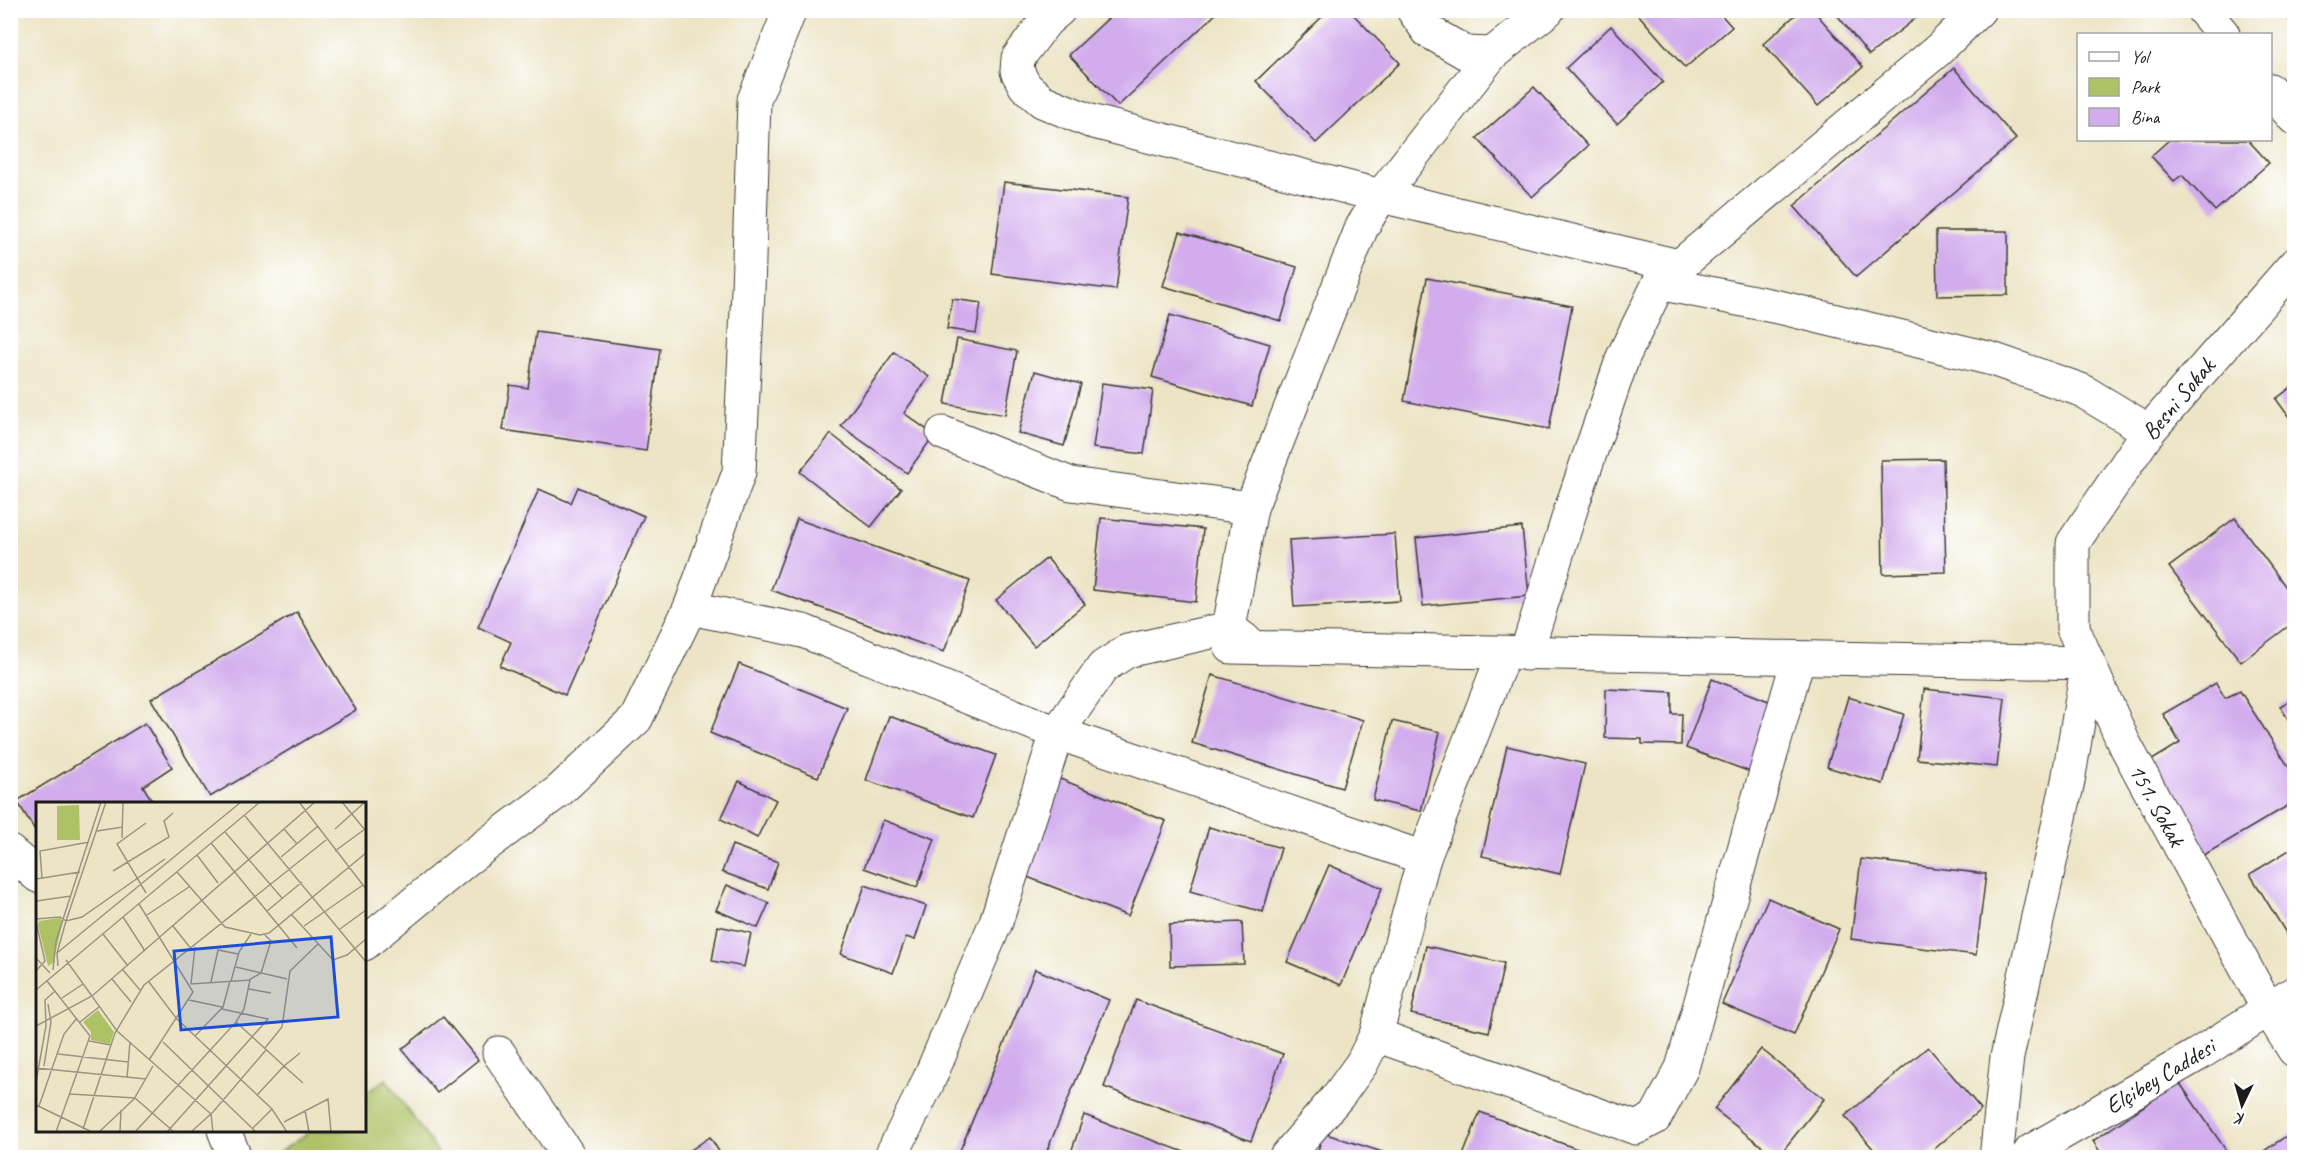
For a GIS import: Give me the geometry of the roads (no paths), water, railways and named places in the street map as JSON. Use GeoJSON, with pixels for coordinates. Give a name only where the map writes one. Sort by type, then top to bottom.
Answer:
{"type":"FeatureCollection","features":[{"type":"Feature","properties":{"kind":"street"},"geometry":{"type":"LineString","coordinates":[[366,942],[466,860],[559,791],[636,719],[690,608],[739,472],[754,100],[790,10]]}},
{"type":"Feature","properties":{"kind":"street"},"geometry":{"type":"LineString","coordinates":[[1059,10],[1046,21],[1018,58],[1017,71],[1025,86],[1042,100],[1090,121],[1381,196],[1669,274],[1783,308],[1992,359],[2081,390],[2149,431]]}},
{"type":"Feature","properties":{"kind":"street"},"geometry":{"type":"LineString","coordinates":[[1413,10],[1428,31],[1466,53],[1492,54]]}},
{"type":"Feature","properties":{"kind":"street"},"geometry":{"type":"LineString","coordinates":[[1241,637],[1251,508],[1362,227],[1381,196],[1492,54],[1548,10]]}},
{"type":"Feature","properties":{"kind":"street"},"geometry":{"type":"LineString","coordinates":[[1286,1158],[1339,1095],[1362,1063],[1376,1035],[1424,858],[1515,653],[1571,509],[1623,357],[1669,274],[1938,50],[1979,10]]}},
{"type":"Feature","properties":{"kind":"street"},"geometry":{"type":"LineString","coordinates":[[2203,10],[2222,33]]}},
{"type":"Feature","properties":{"kind":"street"},"geometry":{"type":"LineString","coordinates":[[2272,91],[2295,118]]}},
{"type":"Feature","properties":{"kind":"street","name":"Besni Sokak"},"geometry":{"type":"LineString","coordinates":[[2073,543],[2149,431],[2295,265]]}},
{"type":"Feature","properties":{"kind":"street"},"geometry":{"type":"LineString","coordinates":[[943,433],[1071,484],[1251,508]]}},
{"type":"Feature","properties":{"kind":"street","name":"151. Sokak"},"geometry":{"type":"LineString","coordinates":[[2073,543],[2073,628],[2088,663],[2123,741],[2282,1001],[2295,1050]]}},
{"type":"Feature","properties":{"kind":"street"},"geometry":{"type":"LineString","coordinates":[[690,608],[803,631],[1057,734],[1424,858]]}},
{"type":"Feature","properties":{"kind":"street"},"geometry":{"type":"LineString","coordinates":[[890,1158],[928,1082],[996,922],[1057,734],[1103,667],[1127,651],[1241,637],[1515,653],[2088,663],[2068,780],[2007,1057],[1996,1158]]}},
{"type":"Feature","properties":{"kind":"street"},"geometry":{"type":"LineString","coordinates":[[1376,1035],[1636,1128],[1655,1118],[1682,1068],[1798,658]]}},
{"type":"Feature","properties":{"kind":"street"},"geometry":{"type":"LineString","coordinates":[[10,852],[36,874]]}},
{"type":"Feature","properties":{"kind":"street","name":"Elçibey Caddesi"},"geometry":{"type":"LineString","coordinates":[[2030,1155],[2282,1001]]}},
{"type":"Feature","properties":{"kind":"street"},"geometry":{"type":"LineString","coordinates":[[499,1053],[570,1158]]}},
{"type":"Feature","properties":{"kind":"street"},"geometry":{"type":"LineString","coordinates":[[224,1132],[235,1158]]}}]}
